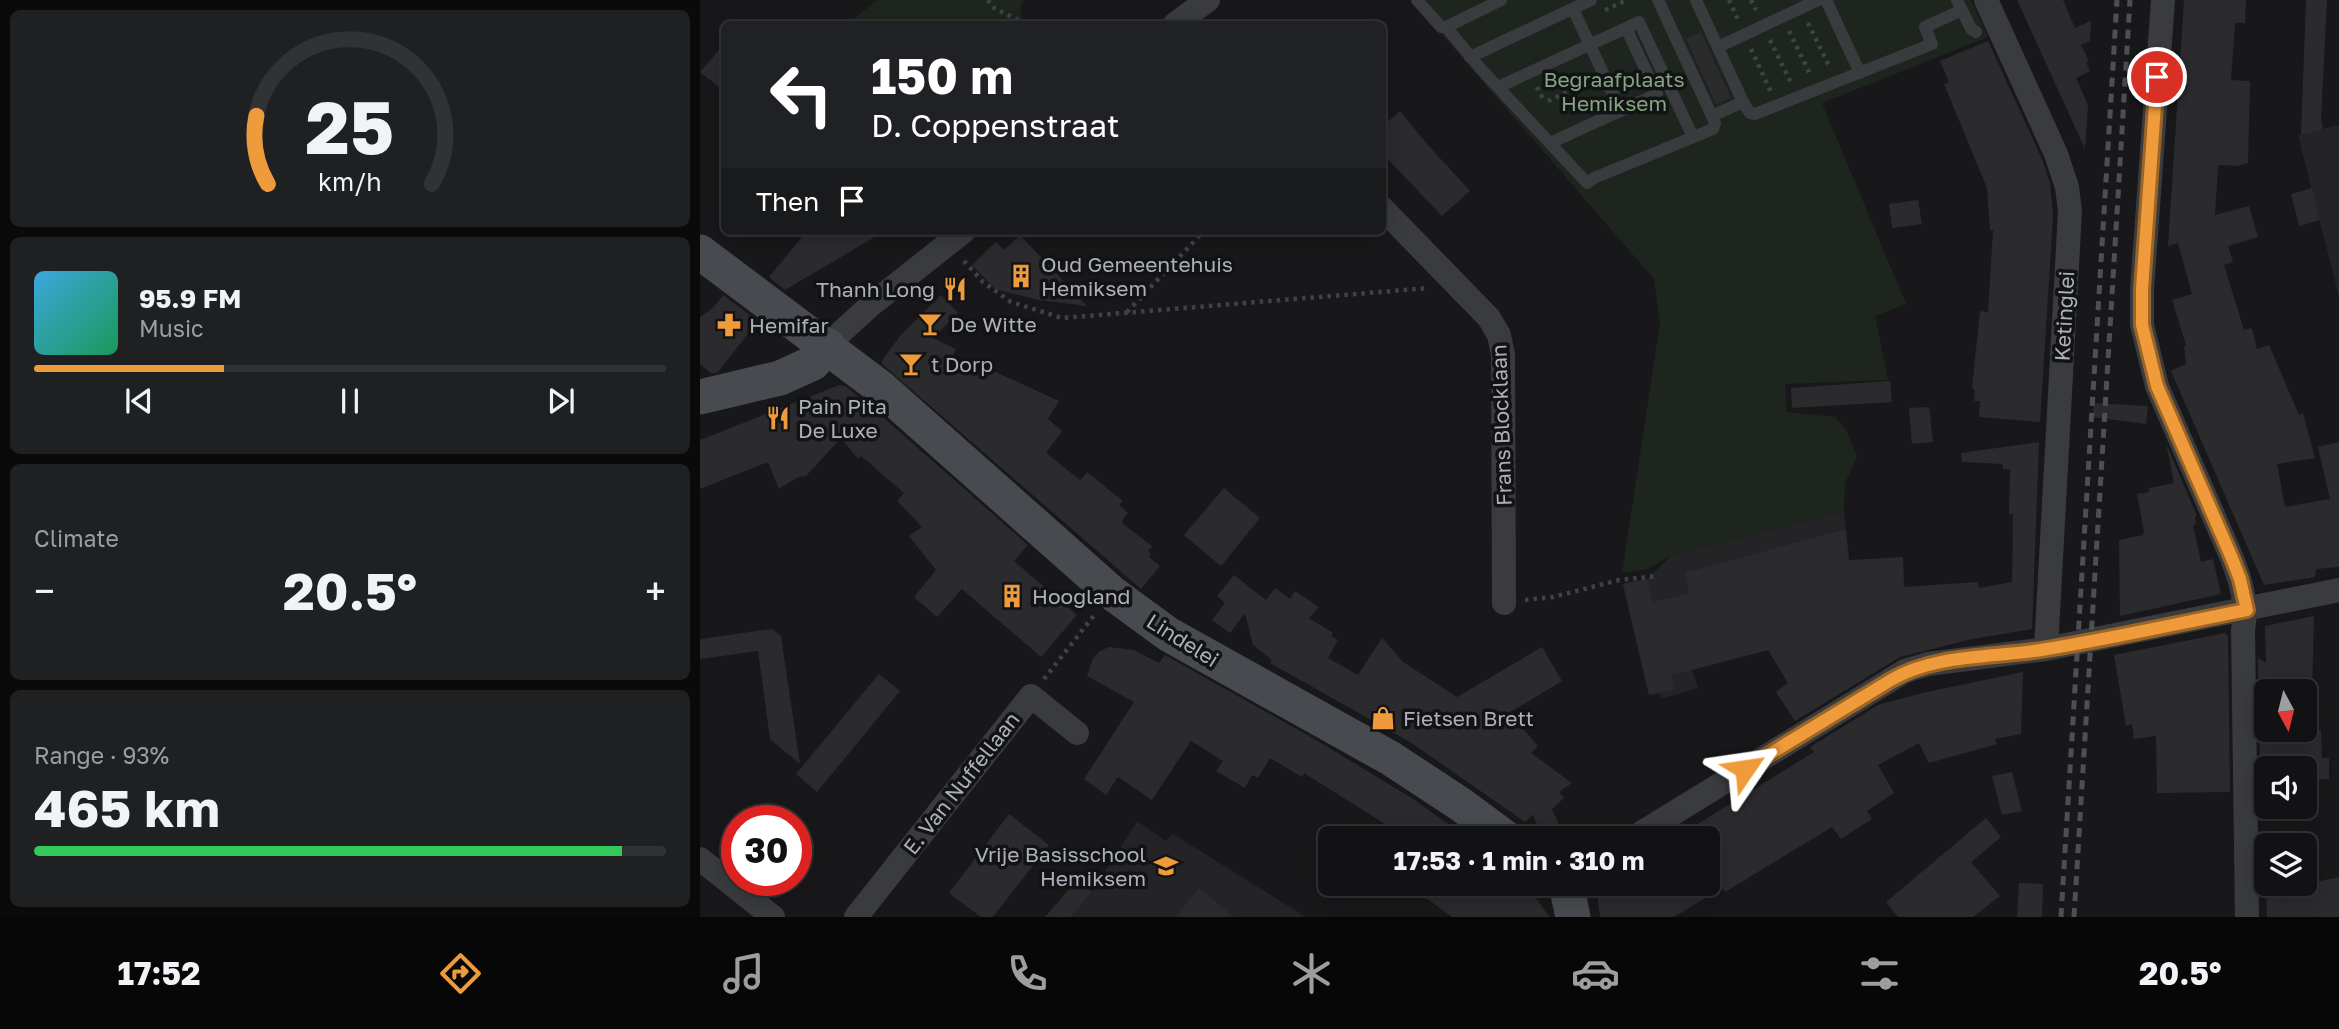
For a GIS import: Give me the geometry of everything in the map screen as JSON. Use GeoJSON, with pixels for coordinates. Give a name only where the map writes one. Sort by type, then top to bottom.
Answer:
{"type":"FeatureCollection","features":[{"type":"Feature","properties":{"kind":"street","name":"Ketinglei"},"geometry":{"type":"LineString","coordinates":[[1986,0],[2056,154],[2067,187],[2070,211],[2046,649]]}},
{"type":"Feature","properties":{"kind":"street"},"geometry":{"type":"LineString","coordinates":[[2162,0],[2142,289],[2142,325],[2157,386],[2231,556],[2247,610],[2243,630],[2246,917]]}},
{"type":"Feature","properties":{"kind":"street","name":"Frans Blocklaan"},"geometry":{"type":"LineString","coordinates":[[1386,212],[1489,318],[1499,335],[1503,355],[1504,603]]}},
{"type":"Feature","properties":{"kind":"street"},"geometry":{"type":"LineString","coordinates":[[700,397],[780,378],[813,363],[827,345],[872,304],[958,235]]}},
{"type":"Feature","properties":{"kind":"street","name":"Lindelei"},"geometry":{"type":"LineString","coordinates":[[700,252],[881,388],[1112,593],[1168,634],[1390,758],[1490,826]]}},
{"type":"Feature","properties":{"kind":"street"},"geometry":{"type":"LineString","coordinates":[[1653,826],[1905,671],[1928,664],[2046,649],[2339,590]]}},
{"type":"Feature","properties":{"kind":"street","name":"E. Van Nuffellaan"},"geometry":{"type":"LineString","coordinates":[[856,917],[1031,696],[1077,733]]}},
{"type":"Feature","properties":{"kind":"street"},"geometry":{"type":"LineString","coordinates":[[700,859],[773,917]]}},
{"type":"Feature","properties":{"kind":"street"},"geometry":{"type":"LineString","coordinates":[[1569,896],[1573,917]]}},
{"type":"Feature","properties":{"kind":"lane"},"geometry":{"type":"LineString","coordinates":[[1417,0],[1441,27],[1502,0]]}},
{"type":"Feature","properties":{"kind":"lane"},"geometry":{"type":"LineString","coordinates":[[1470,57],[1591,0]]}},
{"type":"Feature","properties":{"kind":"lane"},"geometry":{"type":"LineString","coordinates":[[1446,27],[1497,87],[1587,183],[1713,129],[1715,123],[1658,0]]}},
{"type":"Feature","properties":{"kind":"lane"},"geometry":{"type":"LineString","coordinates":[[1696,0],[1743,102],[1750,113],[1755,114],[1932,44],[1926,27],[1959,5],[1971,29],[1976,32]]}},
{"type":"Feature","properties":{"kind":"lane"},"geometry":{"type":"LineString","coordinates":[[1718,47],[1818,0]]}},
{"type":"Feature","properties":{"kind":"lane"},"geometry":{"type":"LineString","coordinates":[[1826,0],[1860,72]]}},
{"type":"Feature","properties":{"kind":"lane"},"geometry":{"type":"LineString","coordinates":[[1573,9],[1621,111]]}},
{"type":"Feature","properties":{"kind":"lane"},"geometry":{"type":"LineString","coordinates":[[1497,87],[1639,22],[1693,137]]}},
{"type":"Feature","properties":{"kind":"lane"},"geometry":{"type":"LineString","coordinates":[[1550,144],[1657,94],[1626,27]]}},
{"type":"Feature","properties":{"kind":"lane"},"geometry":{"type":"LineString","coordinates":[[1712,116],[1743,102]]}},
{"type":"Feature","properties":{"kind":"path"},"geometry":{"type":"LineString","coordinates":[[988,0],[992,7],[1020,21]]}},
{"type":"Feature","properties":{"kind":"path"},"geometry":{"type":"LineString","coordinates":[[1801,8],[1829,66]]}},
{"type":"Feature","properties":{"kind":"path"},"geometry":{"type":"LineString","coordinates":[[1782,17],[1810,75]]}},
{"type":"Feature","properties":{"kind":"path"},"geometry":{"type":"LineString","coordinates":[[1760,98],[1852,55]]}},
{"type":"Feature","properties":{"kind":"path"},"geometry":{"type":"LineString","coordinates":[[958,235],[983,282],[1011,302],[1062,317],[1458,286]]}},
{"type":"Feature","properties":{"kind":"path"},"geometry":{"type":"LineString","coordinates":[[1126,312],[1202,235]]}},
{"type":"Feature","properties":{"kind":"path"},"geometry":{"type":"LineString","coordinates":[[1504,603],[1553,597],[1619,580],[1658,576]]}},
{"type":"Feature","properties":{"kind":"path"},"geometry":{"type":"LineString","coordinates":[[1031,696],[1112,593]]}},
{"type":"Feature","properties":{"kind":"shaded area"},"geometry":{"type":"Polygon","coordinates":[[[2339,125],[2339,297],[2298,135],[2339,125]]]}},
{"type":"Feature","properties":{"kind":"shaded area"},"geometry":{"type":"Polygon","coordinates":[[[1844,511],[1854,628],[1692,670],[1698,688],[1661,699],[1659,693],[1649,695],[1623,584],[1647,579],[1671,556],[1844,511]]]}},
{"type":"Feature","properties":{"kind":"shaded area","name":"Vrije Basisschool Hemiksem"},"geometry":{"type":"Polygon","coordinates":[[[1137,821],[1166,841],[1173,834],[1306,917],[1071,917],[1092,892],[1137,821]]]}},
{"type":"Feature","properties":{"kind":"green space"},"geometry":{"type":"Polygon","coordinates":[[[877,0],[1024,0],[1020,7],[1022,21],[851,21],[877,0]]]}},
{"type":"Feature","properties":{"kind":"green space","name":"Begraafplaats Hemiksem"},"geometry":{"type":"Polygon","coordinates":[[[1412,0],[1971,0],[1988,37],[1822,103],[1906,304],[1875,316],[1888,380],[1785,384],[1787,412],[1835,417],[1846,429],[1857,457],[1845,483],[1844,511],[1671,556],[1648,569],[1622,573],[1660,323],[1654,279],[1412,0]]]}},
{"type":"Feature","properties":{"kind":"building"},"geometry":{"type":"Polygon","coordinates":[[[2017,0],[2063,0],[2075,28],[2091,21],[2090,41],[2081,45],[2089,61],[2086,62],[2090,71],[2076,78],[2088,105],[2085,149],[2017,0]]]}},
{"type":"Feature","properties":{"kind":"building"},"geometry":{"type":"Polygon","coordinates":[[[2184,0],[2246,0],[2245,23],[2235,23],[2231,80],[2250,81],[2248,163],[2237,166],[2218,165],[2215,215],[2249,206],[2258,237],[2228,246],[2233,262],[2224,265],[2244,330],[2252,328],[2257,349],[2269,345],[2299,415],[2303,413],[2315,458],[2277,464],[2285,507],[2330,499],[2318,447],[2339,442],[2339,567],[2316,569],[2315,577],[2264,585],[2171,371],[2186,364],[2186,345],[2172,300],[2192,294],[2178,243],[2168,246],[2184,0]]]}},
{"type":"Feature","properties":{"kind":"building"},"geometry":{"type":"Polygon","coordinates":[[[2306,0],[2327,0],[2321,119],[2323,129],[2301,135],[2306,0]]]}},
{"type":"Feature","properties":{"kind":"building"},"geometry":{"type":"Polygon","coordinates":[[[1701,32],[1731,98],[1716,104],[1686,39],[1701,32]]]}},
{"type":"Feature","properties":{"kind":"building"},"geometry":{"type":"Polygon","coordinates":[[[1988,41],[2042,159],[2050,183],[2053,216],[2040,422],[1979,417],[1980,401],[1974,401],[1975,391],[1972,388],[1980,311],[1988,312],[1993,230],[1990,231],[1987,188],[1944,84],[1949,82],[1940,61],[1988,41]]]}},
{"type":"Feature","properties":{"kind":"building"},"geometry":{"type":"Polygon","coordinates":[[[721,48],[721,89],[700,72],[721,48]]]}},
{"type":"Feature","properties":{"kind":"building"},"geometry":{"type":"Polygon","coordinates":[[[1400,111],[1470,191],[1442,216],[1386,157],[1386,123],[1400,111]]]}},
{"type":"Feature","properties":{"kind":"building"},"geometry":{"type":"Polygon","coordinates":[[[2312,188],[2320,220],[2299,226],[2291,194],[2312,188]]]}},
{"type":"Feature","properties":{"kind":"building"},"geometry":{"type":"Polygon","coordinates":[[[1918,200],[1922,224],[1892,228],[1889,204],[1918,200]]]}},
{"type":"Feature","properties":{"kind":"building"},"geometry":{"type":"Polygon","coordinates":[[[804,235],[878,235],[785,290],[769,277],[804,235]]]}},
{"type":"Feature","properties":{"kind":"building","name":"Oud Gemeentehuis Hemiksem"},"geometry":{"type":"Polygon","coordinates":[[[1020,235],[1087,306],[1038,300],[995,289],[972,265],[996,242],[1004,250],[1020,235]]]}},
{"type":"Feature","properties":{"kind":"building"},"geometry":{"type":"Polygon","coordinates":[[[723,295],[758,321],[718,372],[712,374],[700,364],[700,317],[713,308],[723,295]]]}},
{"type":"Feature","properties":{"kind":"building"},"geometry":{"type":"Polygon","coordinates":[[[941,295],[958,313],[933,338],[956,349],[951,361],[973,371],[985,367],[1059,401],[1048,419],[1062,431],[1046,453],[1080,480],[1087,472],[1123,501],[1119,505],[1128,513],[1122,520],[1123,524],[1152,546],[1148,551],[1151,554],[1149,557],[1160,566],[1141,589],[882,364],[882,360],[901,335],[941,295]]]}},
{"type":"Feature","properties":{"kind":"building"},"geometry":{"type":"Polygon","coordinates":[[[1890,381],[1892,402],[1792,408],[1791,388],[1890,381]]]}},
{"type":"Feature","properties":{"kind":"building"},"geometry":{"type":"Polygon","coordinates":[[[839,385],[845,386],[868,404],[1028,545],[1014,561],[1077,615],[1041,657],[962,589],[937,617],[914,597],[936,570],[909,536],[922,527],[897,501],[904,493],[861,456],[858,459],[841,438],[806,476],[798,477],[779,489],[768,462],[700,489],[700,440],[839,385]]]}},
{"type":"Feature","properties":{"kind":"building"},"geometry":{"type":"Polygon","coordinates":[[[2094,403],[2148,406],[2146,424],[2092,417],[2094,403]]]}},
{"type":"Feature","properties":{"kind":"building"},"geometry":{"type":"Polygon","coordinates":[[[1929,407],[1933,442],[1912,444],[1909,408],[1929,407]]]}},
{"type":"Feature","properties":{"kind":"building"},"geometry":{"type":"Polygon","coordinates":[[[2039,442],[2032,629],[1972,639],[1900,657],[1795,721],[1776,692],[1788,683],[1768,650],[1671,675],[1675,689],[1649,695],[1623,584],[1647,579],[1653,602],[1689,594],[1685,573],[1846,529],[1849,560],[1903,557],[1904,587],[1978,582],[1979,588],[2012,582],[2013,514],[2009,514],[2010,469],[2003,469],[2003,464],[1962,462],[1961,453],[2039,442]]]}},
{"type":"Feature","properties":{"kind":"building"},"geometry":{"type":"Polygon","coordinates":[[[2166,443],[2197,516],[2196,525],[2193,525],[2201,562],[2213,559],[2221,594],[2120,616],[2119,540],[2143,535],[2137,494],[2149,492],[2149,488],[2174,483],[2166,443]]]}},
{"type":"Feature","properties":{"kind":"building"},"geometry":{"type":"Polygon","coordinates":[[[1224,488],[1260,518],[1221,566],[1184,535],[1224,488]]]}},
{"type":"Feature","properties":{"kind":"building"},"geometry":{"type":"Polygon","coordinates":[[[1234,575],[1266,600],[1275,588],[1290,599],[1295,591],[1319,607],[1309,618],[1333,633],[1331,636],[1338,640],[1328,658],[1358,675],[1382,638],[1403,662],[1457,697],[1542,647],[1562,681],[1509,713],[1538,746],[1531,753],[1572,783],[1559,792],[1564,798],[1552,809],[1560,826],[1538,826],[1533,815],[1525,822],[1410,742],[1270,663],[1272,660],[1253,645],[1245,613],[1230,633],[1212,620],[1225,603],[1217,596],[1234,575]]]}},
{"type":"Feature","properties":{"kind":"building"},"geometry":{"type":"Polygon","coordinates":[[[2314,616],[2312,679],[2258,679],[2258,658],[2266,663],[2265,626],[2314,616]]]}},
{"type":"Feature","properties":{"kind":"building"},"geometry":{"type":"Polygon","coordinates":[[[772,629],[781,636],[800,764],[770,739],[758,651],[700,659],[700,639],[772,629]]]}},
{"type":"Feature","properties":{"kind":"building"},"geometry":{"type":"Polygon","coordinates":[[[2225,633],[2228,636],[2230,792],[2157,793],[2156,736],[2134,739],[2132,724],[2126,726],[2114,655],[2225,633]]]}},
{"type":"Feature","properties":{"kind":"building"},"geometry":{"type":"Polygon","coordinates":[[[1109,647],[1134,650],[1159,663],[1165,655],[1316,740],[1410,797],[1451,826],[1388,826],[1304,773],[1302,777],[1270,758],[1258,778],[1252,775],[1245,788],[1216,771],[1223,761],[1191,741],[1152,800],[1118,777],[1106,795],[1084,779],[1134,702],[1087,676],[1093,658],[1109,647]]]}},
{"type":"Feature","properties":{"kind":"building"},"geometry":{"type":"Polygon","coordinates":[[[2023,672],[2021,734],[1995,739],[1997,744],[1929,763],[1919,743],[1878,765],[1894,793],[1867,811],[1872,819],[1841,839],[1832,827],[1725,892],[1720,889],[1720,826],[1694,826],[1814,752],[1810,747],[1878,705],[2023,672]]]}},
{"type":"Feature","properties":{"kind":"building"},"geometry":{"type":"Polygon","coordinates":[[[879,674],[900,691],[817,792],[796,774],[879,674]]]}},
{"type":"Feature","properties":{"kind":"building"},"geometry":{"type":"Polygon","coordinates":[[[2317,730],[2321,730],[2322,758],[2329,758],[2329,779],[2317,779],[2317,756],[2260,756],[2259,742],[2317,742],[2317,730]]]}},
{"type":"Feature","properties":{"kind":"building"},"geometry":{"type":"Polygon","coordinates":[[[2012,772],[2022,811],[2002,815],[1992,776],[2012,772]]]}},
{"type":"Feature","properties":{"kind":"building"},"geometry":{"type":"Polygon","coordinates":[[[1009,814],[1049,845],[993,917],[981,917],[949,893],[1009,814]]]}},
{"type":"Feature","properties":{"kind":"building"},"geometry":{"type":"Polygon","coordinates":[[[1986,818],[2001,837],[1971,862],[2000,896],[1973,917],[1898,917],[1886,902],[1986,818]]]}},
{"type":"Feature","properties":{"kind":"building"},"geometry":{"type":"Polygon","coordinates":[[[2339,877],[2339,917],[2267,917],[2266,896],[2317,896],[2317,882],[2339,877]]]}},
{"type":"Feature","properties":{"kind":"building"},"geometry":{"type":"Polygon","coordinates":[[[1077,880],[1092,892],[1071,917],[1045,917],[1077,880]]]}},
{"type":"Feature","properties":{"kind":"building"},"geometry":{"type":"Polygon","coordinates":[[[2019,883],[2043,884],[2042,917],[2017,917],[2019,883]]]}},
{"type":"Feature","properties":{"kind":"building"},"geometry":{"type":"Polygon","coordinates":[[[1199,888],[1234,917],[1175,917],[1199,888]]]}},
{"type":"Feature","properties":{"kind":"building"},"geometry":{"type":"Polygon","coordinates":[[[1423,896],[1534,896],[1550,917],[1452,917],[1423,896]]]}},
{"type":"Feature","properties":{"kind":"building"},"geometry":{"type":"Polygon","coordinates":[[[1597,896],[1709,896],[1674,917],[1600,917],[1597,896]]]}},
{"type":"Feature","properties":{"kind":"railway"},"geometry":{"type":"LineString","coordinates":[[2061,917],[2117,0]]}},
{"type":"Feature","properties":{"kind":"railway"},"geometry":{"type":"LineString","coordinates":[[2074,917],[2130,0]]}},
{"type":"Feature","properties":{"kind":"place","name":"Oud Gemeentehuis Hemiksem"},"geometry":{"type":"Point","coordinates":[1021,276]}},
{"type":"Feature","properties":{"kind":"place","name":"Thanh Long"},"geometry":{"type":"Point","coordinates":[955,289]}},
{"type":"Feature","properties":{"kind":"place","name":"De Witte"},"geometry":{"type":"Point","coordinates":[930,324]}},
{"type":"Feature","properties":{"kind":"place","name":"Hemifar"},"geometry":{"type":"Point","coordinates":[729,325]}},
{"type":"Feature","properties":{"kind":"place","name":"t Dorp"},"geometry":{"type":"Point","coordinates":[911,364]}},
{"type":"Feature","properties":{"kind":"place","name":"Pain Pita De Luxe"},"geometry":{"type":"Point","coordinates":[778,418]}},
{"type":"Feature","properties":{"kind":"place","name":"Hoogland"},"geometry":{"type":"Point","coordinates":[1012,596]}},
{"type":"Feature","properties":{"kind":"place","name":"Fietsen Brett"},"geometry":{"type":"Point","coordinates":[1383,718]}},
{"type":"Feature","properties":{"kind":"place","name":"Vrije Basisschool Hemiksem"},"geometry":{"type":"Point","coordinates":[1166,866]}},
{"type":"Feature","properties":{"kind":"route"},"geometry":{"type":"LineString","coordinates":[[1745,769],[1905,671],[1928,664],[2046,649],[2247,610],[2231,556],[2157,386],[2142,325],[2142,289],[2157,77]]}}]}
